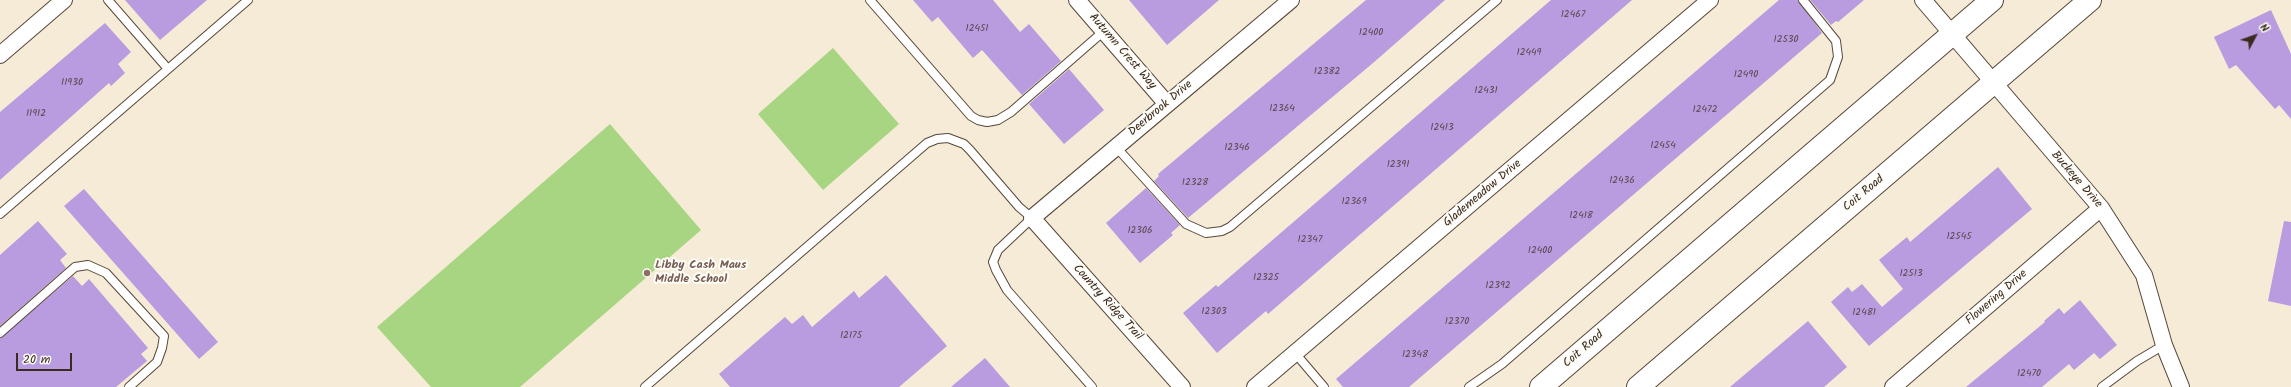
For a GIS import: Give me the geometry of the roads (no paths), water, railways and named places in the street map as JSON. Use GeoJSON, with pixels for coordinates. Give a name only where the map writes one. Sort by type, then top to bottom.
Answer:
{"type":"FeatureCollection","features":[{"type":"Feature","properties":{"kind":"main road","name":"Coit Road"},"geometry":{"type":"LineString","coordinates":[[1541,387],[1992,0]]}},
{"type":"Feature","properties":{"kind":"main road","name":"Coit Road"},"geometry":{"type":"LineString","coordinates":[[1638,387],[2090,0]]}},
{"type":"Feature","properties":{"kind":"street"},"geometry":{"type":"LineString","coordinates":[[0,55],[64,0]]}},
{"type":"Feature","properties":{"kind":"street","name":"Autumn Crest Way"},"geometry":{"type":"LineString","coordinates":[[1077,0],[1167,104]]}},
{"type":"Feature","properties":{"kind":"street","name":"Deerbrook Drive"},"geometry":{"type":"LineString","coordinates":[[1032,218],[1291,0]]}},
{"type":"Feature","properties":{"kind":"street","name":"Glademeadow Drive"},"geometry":{"type":"LineString","coordinates":[[1255,387],[1710,0]]}},
{"type":"Feature","properties":{"kind":"street","name":"Buckeye Drive"},"geometry":{"type":"LineString","coordinates":[[1923,0],[1993,84],[2101,208],[2144,275],[2164,345],[2181,387]]}},
{"type":"Feature","properties":{"kind":"street","name":"Flowering Drive"},"geometry":{"type":"LineString","coordinates":[[1893,387],[2101,208]]}},
{"type":"Feature","properties":{"kind":"street","name":"Country Ridge Trail"},"geometry":{"type":"LineString","coordinates":[[1032,218],[1182,387]]}},
{"type":"Feature","properties":{"kind":"lane"},"geometry":{"type":"LineString","coordinates":[[108,0],[168,69]]}},
{"type":"Feature","properties":{"kind":"lane"},"geometry":{"type":"LineString","coordinates":[[0,214],[248,0]]}},
{"type":"Feature","properties":{"kind":"lane"},"geometry":{"type":"LineString","coordinates":[[870,0],[971,116],[978,120],[987,122],[998,120],[1011,112],[1104,31]]}},
{"type":"Feature","properties":{"kind":"lane"},"geometry":{"type":"LineString","coordinates":[[1116,147],[1186,224],[1206,234],[1222,231],[1230,227],[1497,0]]}},
{"type":"Feature","properties":{"kind":"lane"},"geometry":{"type":"LineString","coordinates":[[1469,387],[1508,359],[1830,80],[1838,57],[1836,41],[1803,0]]}},
{"type":"Feature","properties":{"kind":"lane"},"geometry":{"type":"LineString","coordinates":[[645,387],[930,141],[948,138],[964,144],[1019,207],[1032,218],[998,250],[993,262],[1007,290],[1092,387]]}},
{"type":"Feature","properties":{"kind":"lane"},"geometry":{"type":"LineString","coordinates":[[0,333],[75,267],[88,265],[106,273],[164,336],[157,362],[129,387]]}},
{"type":"Feature","properties":{"kind":"lane"},"geometry":{"type":"LineString","coordinates":[[2102,387],[2137,361],[2164,345]]}},
{"type":"Feature","properties":{"kind":"lane"},"geometry":{"type":"LineString","coordinates":[[1295,353],[1324,387]]}},
{"type":"Feature","properties":{"kind":"place","name":"Libby Cash Maus Middle School"},"geometry":{"type":"Point","coordinates":[647,273]}}]}
